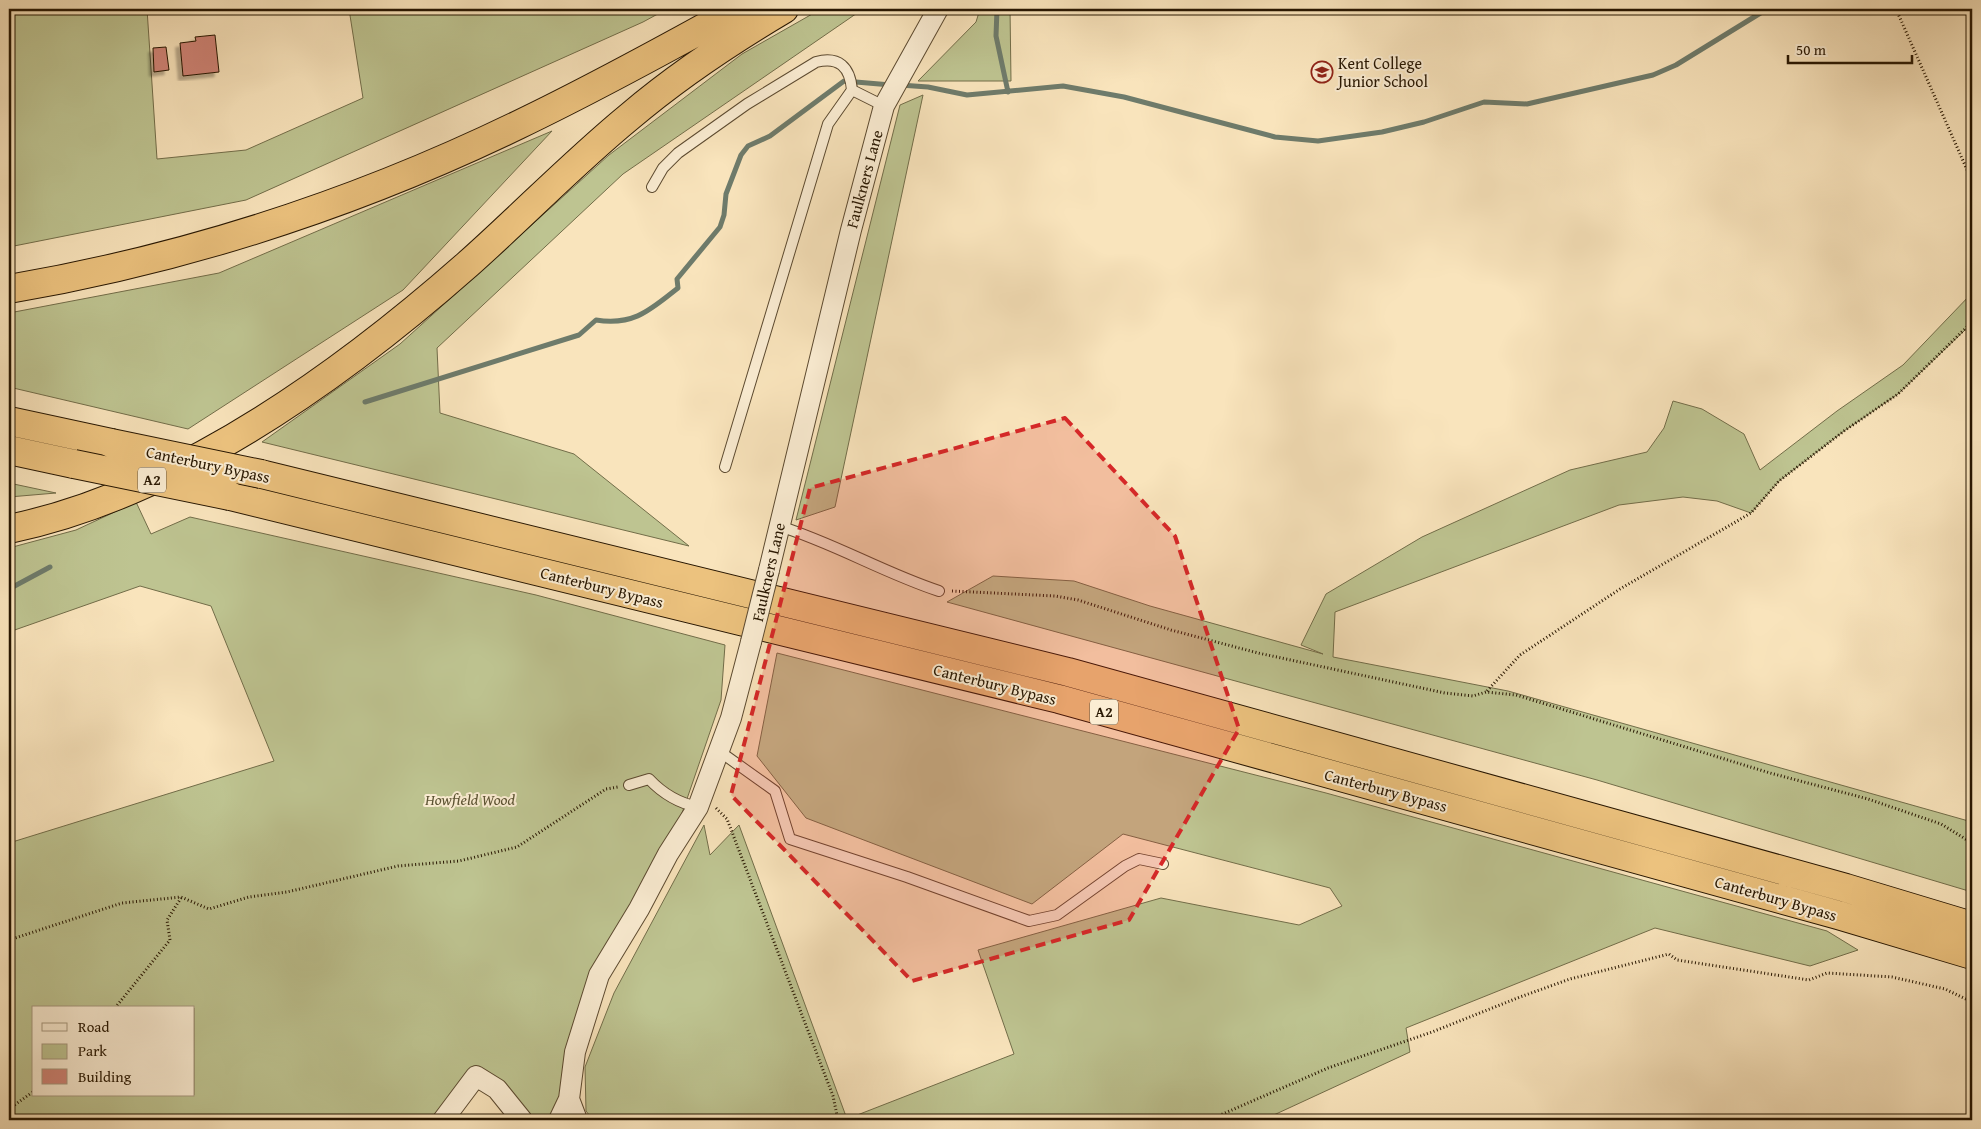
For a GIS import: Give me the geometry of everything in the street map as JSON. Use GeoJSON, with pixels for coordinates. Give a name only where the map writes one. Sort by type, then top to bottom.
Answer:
{"type":"FeatureCollection","features":[{"type":"Feature","properties":{"kind":"highway"},"geometry":{"type":"LineString","coordinates":[[9,289],[106,270],[200,247],[302,214],[405,174],[518,126],[738,9]]}},
{"type":"Feature","properties":{"kind":"highway"},"geometry":{"type":"LineString","coordinates":[[9,529],[79,510],[138,486],[236,435],[303,393],[368,348],[426,300],[628,117],[729,41],[784,9]]}},
{"type":"Feature","properties":{"kind":"highway","name":"Canterbury Bypass"},"geometry":{"type":"LineString","coordinates":[[9,421],[261,474],[1068,672],[1846,888],[1972,926]]}},
{"type":"Feature","properties":{"kind":"highway","name":"Canterbury Bypass"},"geometry":{"type":"LineString","coordinates":[[9,450],[230,496],[1059,699],[1838,915],[1972,955]]}},
{"type":"Feature","properties":{"kind":"street","name":"Faulkners Lane"},"geometry":{"type":"LineString","coordinates":[[559,1120],[569,1099],[575,1052],[599,975],[639,909],[668,854],[698,808],[731,718],[769,570],[851,230],[887,101],[938,9]]}},
{"type":"Feature","properties":{"kind":"street"},"geometry":{"type":"LineString","coordinates":[[443,1120],[476,1076],[497,1089],[522,1120]]}},
{"type":"Feature","properties":{"kind":"street"},"geometry":{"type":"LineString","coordinates":[[569,1099],[577,1120]]}},
{"type":"Feature","properties":{"kind":"lane"},"geometry":{"type":"LineString","coordinates":[[652,186],[663,168],[678,153],[747,104],[816,62],[827,59],[836,61],[849,72],[852,86],[828,124],[725,466]]}},
{"type":"Feature","properties":{"kind":"lane"},"geometry":{"type":"LineString","coordinates":[[852,86],[887,101]]}},
{"type":"Feature","properties":{"kind":"lane"},"geometry":{"type":"LineString","coordinates":[[779,526],[807,535],[907,580],[939,591]]}},
{"type":"Feature","properties":{"kind":"lane"},"geometry":{"type":"LineString","coordinates":[[719,751],[775,791],[790,840],[907,877],[1029,921],[1056,915],[1125,866],[1140,859],[1163,864]]}},
{"type":"Feature","properties":{"kind":"lane"},"geometry":{"type":"LineString","coordinates":[[629,785],[649,779],[661,792],[682,804],[698,808]]}},
{"type":"Feature","properties":{"kind":"path"},"geometry":{"type":"LineString","coordinates":[[1896,9],[1972,181]]}},
{"type":"Feature","properties":{"kind":"path"},"geometry":{"type":"LineString","coordinates":[[1486,692],[1520,655],[1620,589],[1751,513],[1779,481],[1844,431],[1898,394],[1972,322]]}},
{"type":"Feature","properties":{"kind":"path"},"geometry":{"type":"LineString","coordinates":[[939,591],[1055,596],[1078,600],[1171,630],[1258,653],[1445,693],[1473,696],[1486,692],[1516,695],[1770,773],[1868,799],[1941,824],[1972,843]]}},
{"type":"Feature","properties":{"kind":"path"},"geometry":{"type":"LineString","coordinates":[[9,940],[122,903],[181,897],[209,909],[249,897],[286,892],[398,866],[460,861],[516,847],[606,789],[629,785]]}},
{"type":"Feature","properties":{"kind":"path"},"geometry":{"type":"LineString","coordinates":[[698,808],[716,807],[727,819],[833,1096],[838,1120]]}},
{"type":"Feature","properties":{"kind":"path"},"geometry":{"type":"LineString","coordinates":[[117,1006],[170,940],[167,920],[181,897]]}},
{"type":"Feature","properties":{"kind":"path"},"geometry":{"type":"LineString","coordinates":[[1209,1120],[1328,1068],[1432,1032],[1520,997],[1570,979],[1669,954],[1677,960],[1809,980],[1828,973],[1892,976],[1945,988],[1972,1002]]}},
{"type":"Feature","properties":{"kind":"path"},"geometry":{"type":"LineString","coordinates":[[9,1109],[32,1092]]}},
{"type":"Feature","properties":{"kind":"highlighted area"},"geometry":{"type":"Polygon","coordinates":[[[1065,418],[1175,536],[1239,729],[1129,920],[912,981],[731,795],[810,488],[1065,418]]]}},
{"type":"Feature","properties":{"kind":"green space"},"geometry":{"type":"Polygon","coordinates":[[[9,9],[147,9],[157,159],[246,150],[363,98],[349,9],[667,9],[643,22],[246,200],[9,247],[9,9]]]}},
{"type":"Feature","properties":{"kind":"green space"},"geometry":{"type":"Polygon","coordinates":[[[821,9],[863,9],[623,174],[437,348],[440,413],[574,454],[689,546],[262,442],[400,344],[609,155],[742,54],[821,9]]]}},
{"type":"Feature","properties":{"kind":"green space"},"geometry":{"type":"Polygon","coordinates":[[[980,9],[1010,9],[1011,81],[918,81],[976,22],[980,9]]]}},
{"type":"Feature","properties":{"kind":"green space"},"geometry":{"type":"Polygon","coordinates":[[[923,95],[835,507],[796,520],[900,105],[923,95]]]}},
{"type":"Feature","properties":{"kind":"green space"},"geometry":{"type":"Polygon","coordinates":[[[552,131],[403,290],[188,429],[9,387],[9,313],[219,273],[552,131]]]}},
{"type":"Feature","properties":{"kind":"green space"},"geometry":{"type":"Polygon","coordinates":[[[1972,293],[1972,322],[1964,331],[1898,394],[1844,431],[1779,481],[1751,513],[1717,501],[1683,497],[1619,505],[1335,612],[1333,657],[1508,691],[1972,822],[1972,892],[1597,780],[947,602],[993,576],[1074,581],[1150,606],[1323,654],[1301,645],[1326,594],[1422,537],[1570,470],[1647,452],[1664,428],[1673,401],[1702,409],[1744,434],[1760,470],[1837,411],[1903,365],[1972,293]]]}},
{"type":"Feature","properties":{"kind":"green space"},"geometry":{"type":"Polygon","coordinates":[[[9,483],[56,493],[9,497],[9,483]]]}},
{"type":"Feature","properties":{"kind":"green space","name":"Howfield Wood"},"geometry":{"type":"Polygon","coordinates":[[[136,502],[151,534],[190,517],[536,595],[725,645],[721,700],[668,854],[599,975],[559,1120],[522,1120],[476,1076],[443,1120],[9,1120],[9,843],[274,761],[211,606],[140,586],[9,632],[9,548],[76,530],[136,502]]]}},
{"type":"Feature","properties":{"kind":"green space"},"geometry":{"type":"Polygon","coordinates":[[[777,653],[1326,793],[1827,931],[1858,950],[1810,966],[1655,928],[1406,1028],[1410,1052],[1263,1120],[593,1120],[586,1111],[585,1067],[614,993],[704,825],[710,855],[739,825],[847,1119],[1014,1054],[978,950],[1161,898],[1299,925],[1342,906],[1330,888],[1123,834],[1032,904],[806,818],[757,756],[777,653]]]}},
{"type":"Feature","properties":{"kind":"building"},"geometry":{"type":"Polygon","coordinates":[[[215,35],[219,72],[183,76],[180,43],[196,41],[195,37],[215,35]]]}},
{"type":"Feature","properties":{"kind":"building"},"geometry":{"type":"Polygon","coordinates":[[[166,47],[169,70],[154,72],[153,48],[166,47]]]}},
{"type":"Feature","properties":{"kind":"waterway"},"geometry":{"type":"LineString","coordinates":[[997,9],[996,36],[1008,92]]}},
{"type":"Feature","properties":{"kind":"waterway"},"geometry":{"type":"LineString","coordinates":[[900,85],[928,87],[967,95],[1063,86],[1124,97],[1275,137],[1318,141],[1382,132],[1424,122],[1484,102],[1527,104],[1653,75],[1676,65],[1767,9]]}},
{"type":"Feature","properties":{"kind":"waterway"},"geometry":{"type":"LineString","coordinates":[[365,402],[579,335],[596,320],[621,321],[650,309],[678,288],[677,279],[720,227],[724,215],[726,194],[741,155],[748,146],[770,136],[844,81],[891,85]]}},
{"type":"Feature","properties":{"kind":"waterway"},"geometry":{"type":"LineString","coordinates":[[9,589],[50,567]]}},
{"type":"Feature","properties":{"kind":"place","name":"Kent College Junior School"},"geometry":{"type":"Point","coordinates":[1322,72]}}]}
